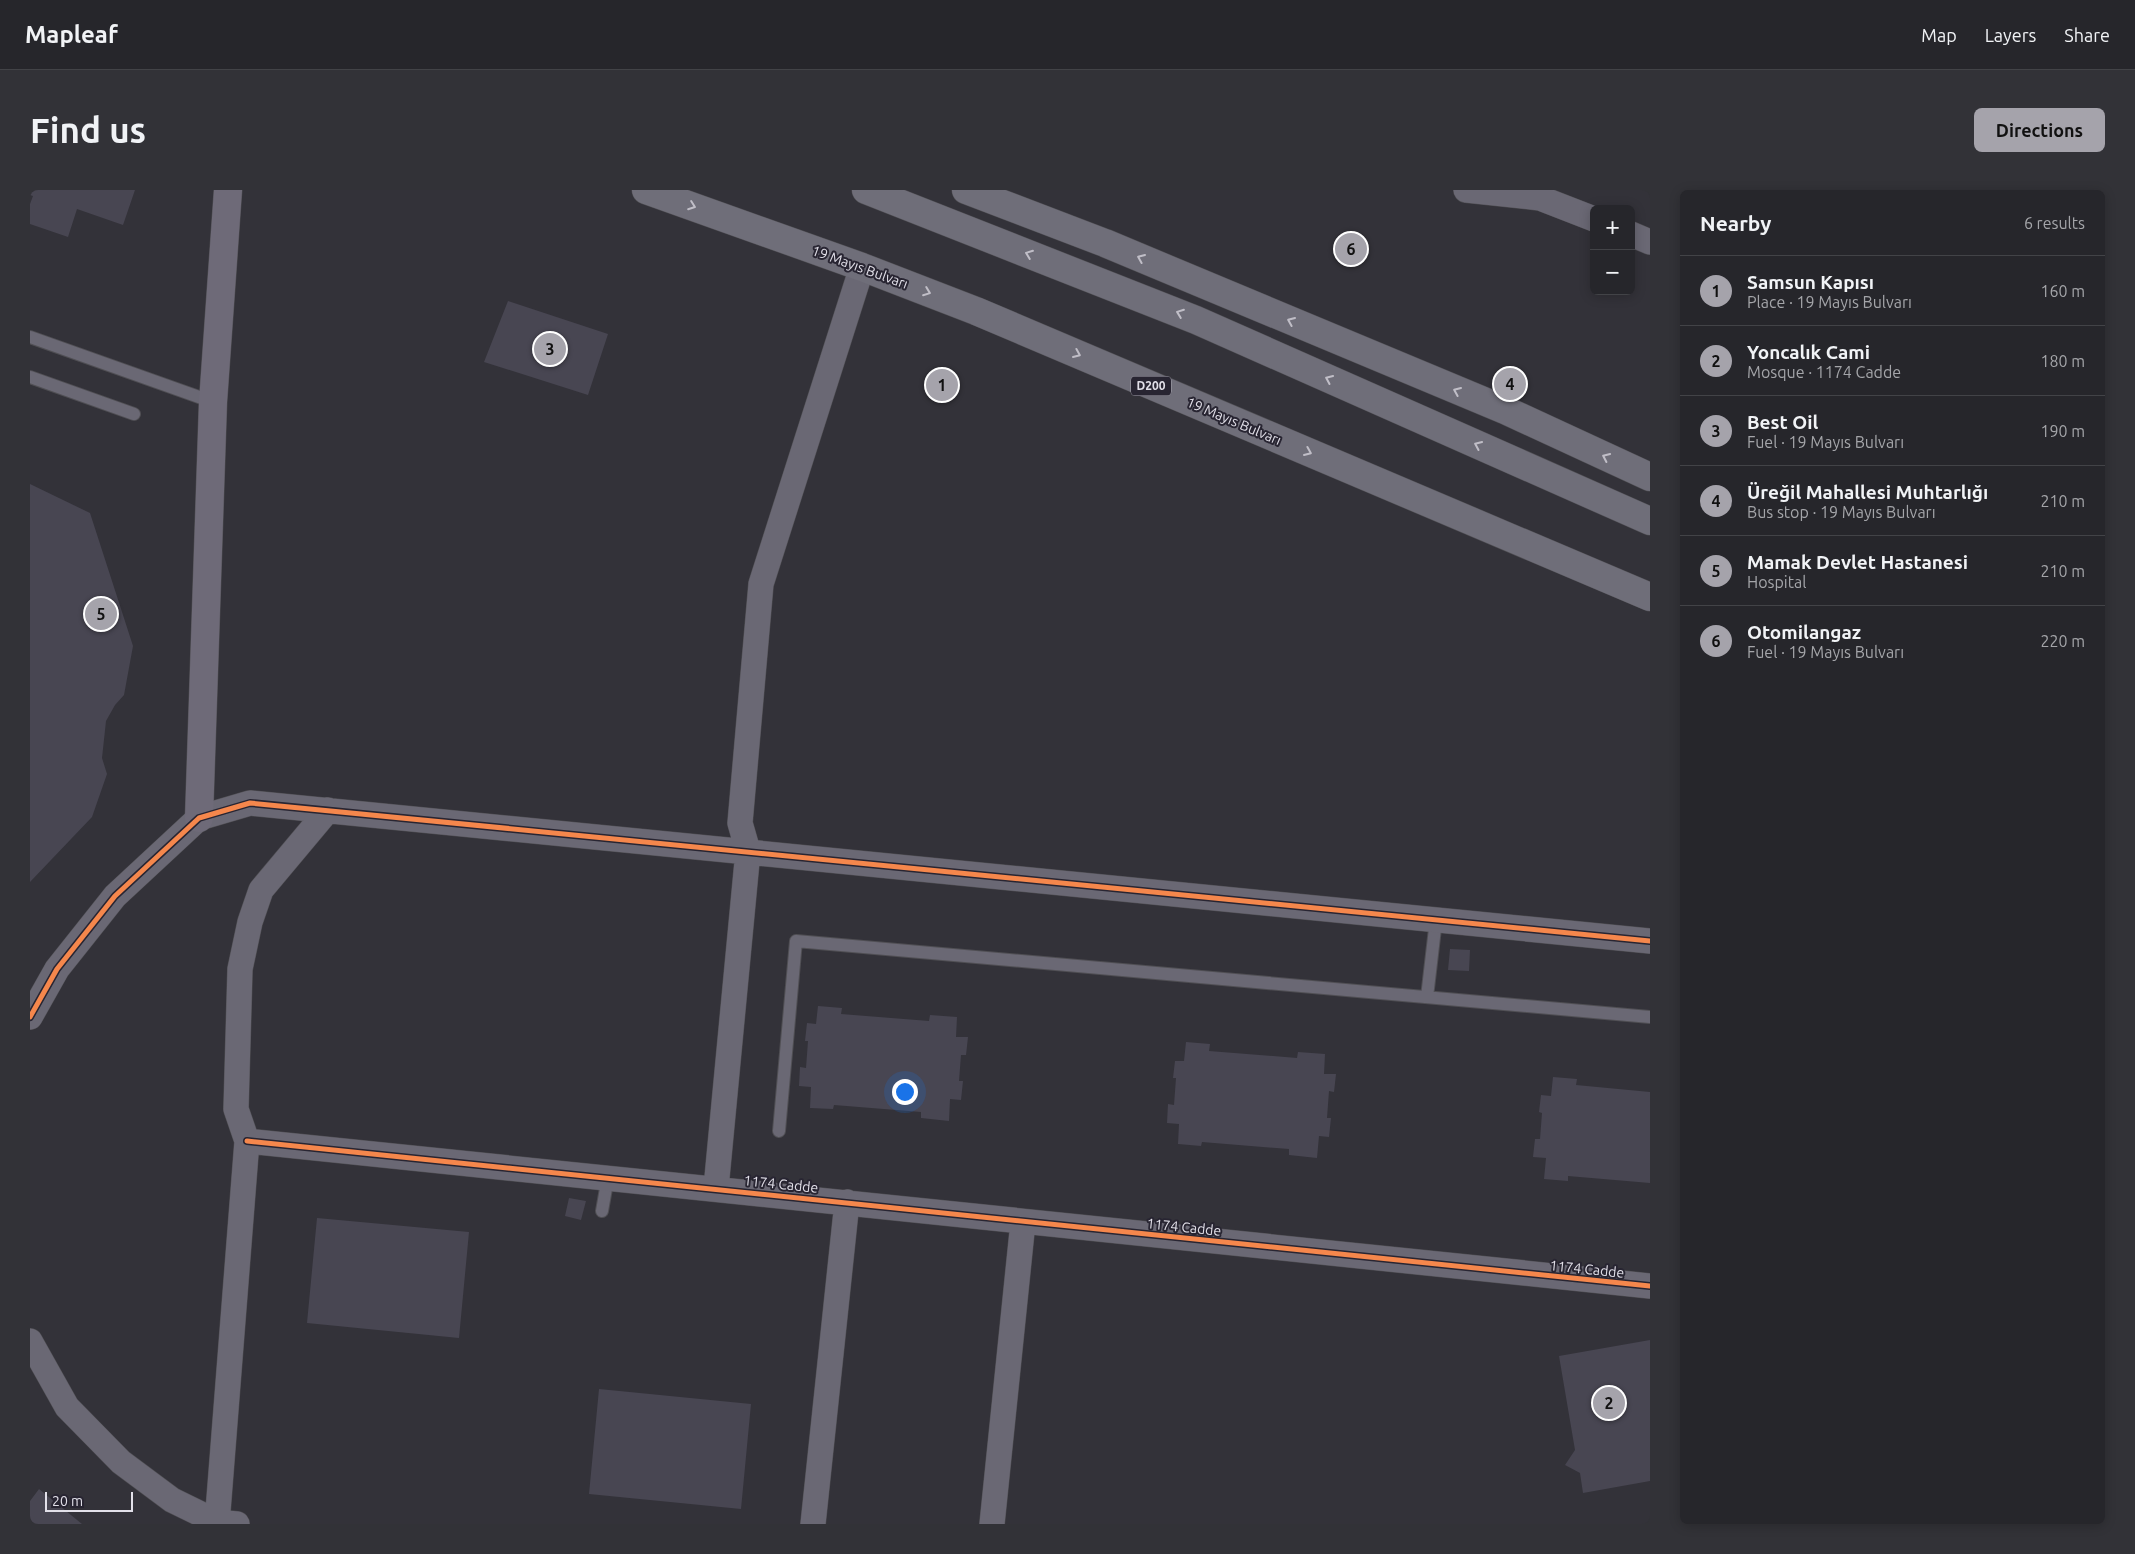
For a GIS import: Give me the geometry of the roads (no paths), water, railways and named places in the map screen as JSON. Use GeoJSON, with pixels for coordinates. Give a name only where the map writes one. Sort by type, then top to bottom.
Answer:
{"type":"FeatureCollection","features":[{"type":"Feature","properties":{"kind":"highway","name":"19 Mayıs Bulvarı"},"geometry":{"type":"LineString","coordinates":[[646,190],[862,267],[976,311],[1650,597]]}},
{"type":"Feature","properties":{"kind":"highway"},"geometry":{"type":"LineString","coordinates":[[866,190],[1196,320],[1650,522]]}},
{"type":"Feature","properties":{"kind":"highway"},"geometry":{"type":"LineString","coordinates":[[966,190],[1105,243],[1487,403],[1650,477]]}},
{"type":"Feature","properties":{"kind":"highway"},"geometry":{"type":"LineString","coordinates":[[1516,462],[1650,502]]}},
{"type":"Feature","properties":{"kind":"street"},"geometry":{"type":"LineString","coordinates":[[199,818],[212,402],[228,190]]}},
{"type":"Feature","properties":{"kind":"street"},"geometry":{"type":"LineString","coordinates":[[1466,190],[1540,198],[1590,217]]}},
{"type":"Feature","properties":{"kind":"street"},"geometry":{"type":"LineString","coordinates":[[1635,236],[1650,242]]}},
{"type":"Feature","properties":{"kind":"street"},"geometry":{"type":"LineString","coordinates":[[716,1188],[748,851],[740,823],[761,584],[862,267]]}},
{"type":"Feature","properties":{"kind":"street"},"geometry":{"type":"LineString","coordinates":[[30,1017],[57,968],[115,896],[199,818],[250,803],[1650,941]]}},
{"type":"Feature","properties":{"kind":"street"},"geometry":{"type":"LineString","coordinates":[[30,1341],[67,1407],[121,1462],[172,1500],[224,1523],[247,1141],[236,1109],[240,969],[250,922],[261,890],[328,810]]}},
{"type":"Feature","properties":{"kind":"street","name":"1174 Cadde"},"geometry":{"type":"LineString","coordinates":[[247,1141],[1650,1286]]}},
{"type":"Feature","properties":{"kind":"street"},"geometry":{"type":"LineString","coordinates":[[813,1524],[847,1202]]}},
{"type":"Feature","properties":{"kind":"street"},"geometry":{"type":"LineString","coordinates":[[992,1524],[1022,1222]]}},
{"type":"Feature","properties":{"kind":"lane"},"geometry":{"type":"LineString","coordinates":[[30,337],[212,402]]}},
{"type":"Feature","properties":{"kind":"lane"},"geometry":{"type":"LineString","coordinates":[[30,377],[134,414]]}},
{"type":"Feature","properties":{"kind":"lane"},"geometry":{"type":"LineString","coordinates":[[1427,997],[1436,920]]}},
{"type":"Feature","properties":{"kind":"lane"},"geometry":{"type":"LineString","coordinates":[[779,1131],[796,941],[1650,1017]]}},
{"type":"Feature","properties":{"kind":"lane"},"geometry":{"type":"LineString","coordinates":[[602,1211],[608,1177]]}},
{"type":"Feature","properties":{"kind":"place","name":"Otomilangaz"},"geometry":{"type":"Point","coordinates":[1351,249]}},
{"type":"Feature","properties":{"kind":"place","name":"Best Oil"},"geometry":{"type":"Point","coordinates":[550,349]}},
{"type":"Feature","properties":{"kind":"place","name":"Üreğil Mahallesi Muhtarlığı"},"geometry":{"type":"Point","coordinates":[1510,384]}},
{"type":"Feature","properties":{"kind":"place","name":"Samsun Kapısı"},"geometry":{"type":"Point","coordinates":[942,385]}},
{"type":"Feature","properties":{"kind":"place","name":"Mamak Devlet Hastanesi"},"geometry":{"type":"Point","coordinates":[101,614]}},
{"type":"Feature","properties":{"kind":"place","name":"Yoncalık Cami"},"geometry":{"type":"Point","coordinates":[1609,1403]}}]}
